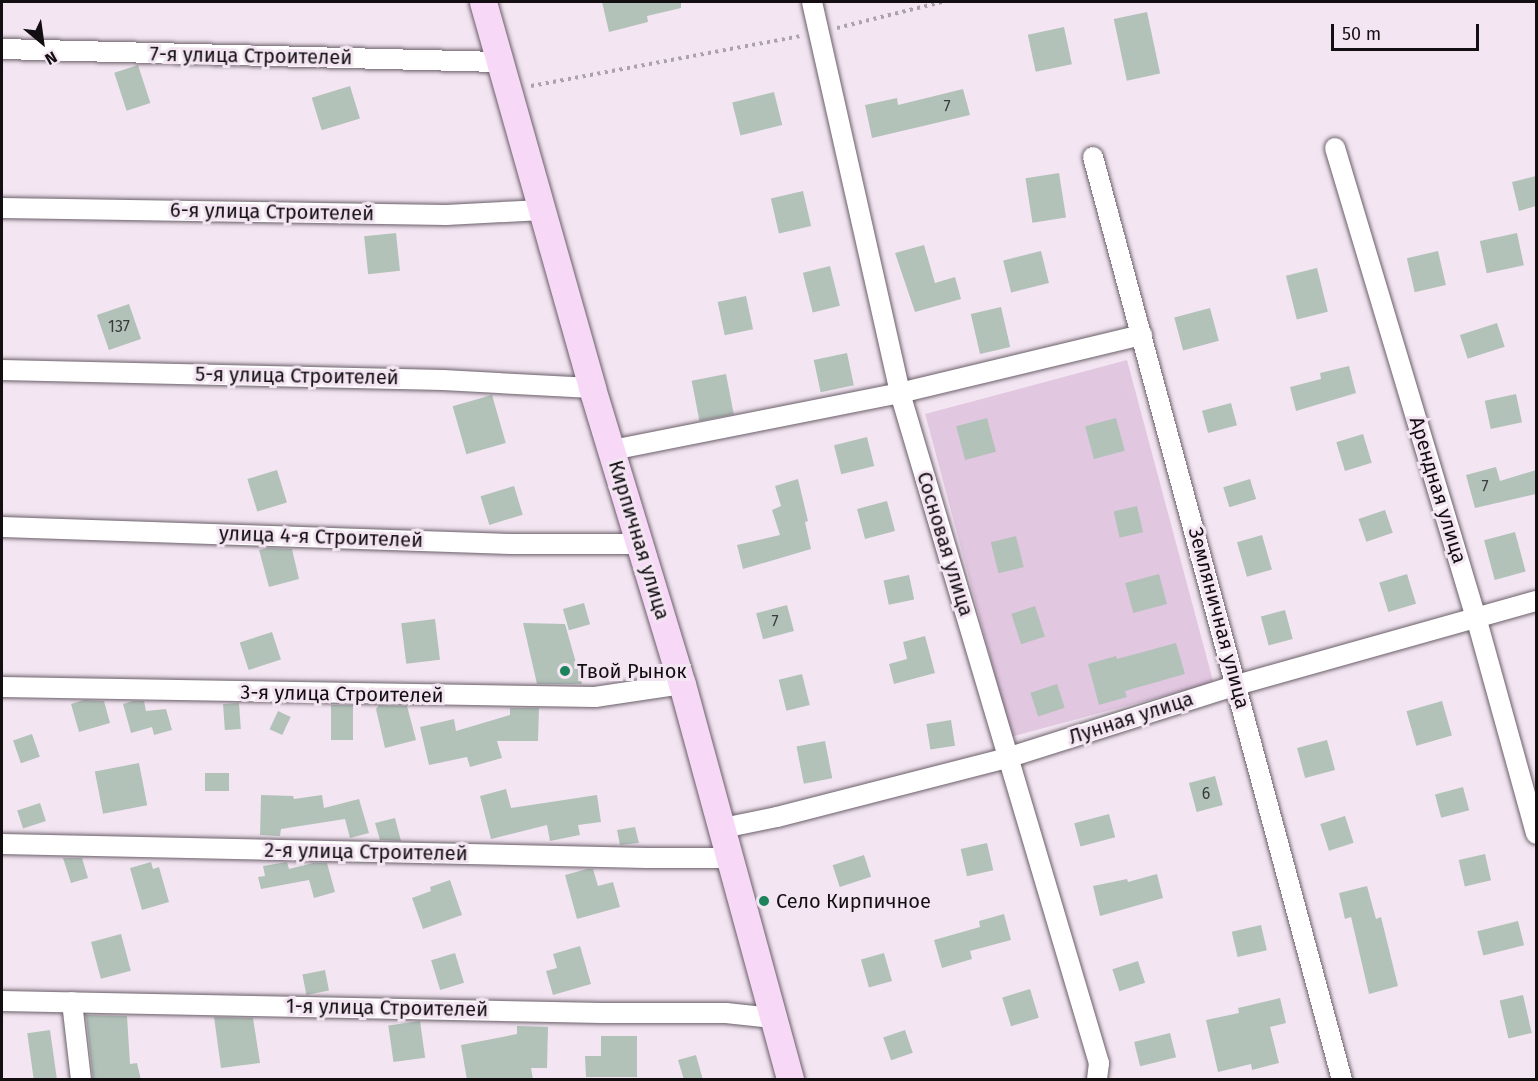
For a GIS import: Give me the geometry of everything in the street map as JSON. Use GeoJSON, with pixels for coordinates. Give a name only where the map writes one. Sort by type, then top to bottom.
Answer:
{"type":"FeatureCollection","features":[{"type":"Feature","properties":{"kind":"main road","name":"Кирпичная улица"},"geometry":{"type":"LineString","coordinates":[[483,2],[592,387],[682,684],[790,1080]]}},
{"type":"Feature","properties":{"kind":"street","name":"Сосновая улица"},"geometry":{"type":"LineString","coordinates":[[812,2],[900,393],[1010,757],[1099,1063],[1097,1080]]}},
{"type":"Feature","properties":{"kind":"street","name":"7-я улица Строителей"},"geometry":{"type":"LineString","coordinates":[[2,49],[501,62]]}},
{"type":"Feature","properties":{"kind":"street","name":"Арендная улица"},"geometry":{"type":"LineString","coordinates":[[1335,148],[1476,617],[1536,834]]}},
{"type":"Feature","properties":{"kind":"street","name":"Земляничная улица"},"geometry":{"type":"LineString","coordinates":[[1093,157],[1342,1080]]}},
{"type":"Feature","properties":{"kind":"street","name":"6-я улица Строителей"},"geometry":{"type":"LineString","coordinates":[[2,208],[446,214],[543,210]]}},
{"type":"Feature","properties":{"kind":"street"},"geometry":{"type":"LineString","coordinates":[[612,450],[900,393],[1142,335]]}},
{"type":"Feature","properties":{"kind":"street","name":"5-я улица Строителей"},"geometry":{"type":"LineString","coordinates":[[2,370],[443,380],[592,387]]}},
{"type":"Feature","properties":{"kind":"street","name":"улица 4-я Строителей"},"geometry":{"type":"LineString","coordinates":[[2,527],[512,544],[640,544]]}},
{"type":"Feature","properties":{"kind":"street","name":"Лунная улица"},"geometry":{"type":"LineString","coordinates":[[723,828],[777,817],[1010,757],[1237,685],[1536,601]]}},
{"type":"Feature","properties":{"kind":"street","name":"3-я улица Строителей"},"geometry":{"type":"LineString","coordinates":[[2,687],[595,697],[682,684]]}},
{"type":"Feature","properties":{"kind":"street","name":"2-я улица Строителей"},"geometry":{"type":"LineString","coordinates":[[2,844],[580,857],[730,858]]}},
{"type":"Feature","properties":{"kind":"street","name":"1-я улица Строителей"},"geometry":{"type":"LineString","coordinates":[[2,1001],[590,1013],[726,1013],[773,1018]]}},
{"type":"Feature","properties":{"kind":"street"},"geometry":{"type":"LineString","coordinates":[[72,1002],[81,1080]]}},
{"type":"Feature","properties":{"kind":"path"},"geometry":{"type":"LineString","coordinates":[[509,90],[819,33],[942,2]]}},
{"type":"Feature","properties":{"kind":"shaded area"},"geometry":{"type":"Polygon","coordinates":[[[1127,360],[1213,683],[1012,737],[925,414],[1127,360]]]}},
{"type":"Feature","properties":{"kind":"building"},"geometry":{"type":"Polygon","coordinates":[[[602,2],[681,2],[681,8],[647,16],[648,22],[609,32],[602,2]]]}},
{"type":"Feature","properties":{"kind":"building"},"geometry":{"type":"Polygon","coordinates":[[[1147,12],[1160,74],[1127,81],[1114,19],[1147,12]]]}},
{"type":"Feature","properties":{"kind":"building"},"geometry":{"type":"Polygon","coordinates":[[[1064,27],[1072,64],[1036,72],[1028,35],[1064,27]]]}},
{"type":"Feature","properties":{"kind":"building"},"geometry":{"type":"Polygon","coordinates":[[[138,65],[150,103],[127,111],[114,73],[138,65]]]}},
{"type":"Feature","properties":{"kind":"building"},"geometry":{"type":"Polygon","coordinates":[[[350,86],[360,119],[322,130],[312,98],[350,86]]]}},
{"type":"Feature","properties":{"kind":"building"},"geometry":{"type":"Polygon","coordinates":[[[963,89],[970,115],[872,138],[865,105],[897,98],[898,105],[963,89]]]}},
{"type":"Feature","properties":{"kind":"building"},"geometry":{"type":"Polygon","coordinates":[[[774,92],[782,125],[741,135],[732,102],[774,92]]]}},
{"type":"Feature","properties":{"kind":"building"},"geometry":{"type":"Polygon","coordinates":[[[1059,173],[1066,217],[1032,223],[1025,178],[1059,173]]]}},
{"type":"Feature","properties":{"kind":"building"},"geometry":{"type":"Polygon","coordinates":[[[1536,176],[1536,206],[1519,211],[1512,182],[1536,176]]]}},
{"type":"Feature","properties":{"kind":"building"},"geometry":{"type":"Polygon","coordinates":[[[803,191],[811,226],[779,234],[771,198],[803,191]]]}},
{"type":"Feature","properties":{"kind":"building"},"geometry":{"type":"Polygon","coordinates":[[[396,233],[400,271],[368,274],[364,236],[396,233]]]}},
{"type":"Feature","properties":{"kind":"building"},"geometry":{"type":"Polygon","coordinates":[[[1517,233],[1524,265],[1487,273],[1480,241],[1517,233]]]}},
{"type":"Feature","properties":{"kind":"building"},"geometry":{"type":"Polygon","coordinates":[[[924,245],[935,283],[955,277],[961,299],[915,312],[895,253],[924,245]]]}},
{"type":"Feature","properties":{"kind":"building"},"geometry":{"type":"Polygon","coordinates":[[[1041,251],[1049,283],[1011,292],[1003,260],[1041,251]]]}},
{"type":"Feature","properties":{"kind":"building"},"geometry":{"type":"Polygon","coordinates":[[[1438,251],[1446,285],[1415,292],[1407,258],[1438,251]]]}},
{"type":"Feature","properties":{"kind":"building"},"geometry":{"type":"Polygon","coordinates":[[[830,266],[840,306],[813,313],[803,273],[830,266]]]}},
{"type":"Feature","properties":{"kind":"building"},"geometry":{"type":"Polygon","coordinates":[[[1317,268],[1328,312],[1297,319],[1286,276],[1317,268]]]}},
{"type":"Feature","properties":{"kind":"building"},"geometry":{"type":"Polygon","coordinates":[[[746,296],[753,329],[725,335],[718,302],[746,296]]]}},
{"type":"Feature","properties":{"kind":"building"},"geometry":{"type":"Polygon","coordinates":[[[129,304],[141,339],[109,350],[97,315],[129,304]]]}},
{"type":"Feature","properties":{"kind":"building"},"geometry":{"type":"Polygon","coordinates":[[[1001,307],[1010,347],[980,354],[971,314],[1001,307]]]}},
{"type":"Feature","properties":{"kind":"building"},"geometry":{"type":"Polygon","coordinates":[[[1210,308],[1219,341],[1183,350],[1174,318],[1210,308]]]}},
{"type":"Feature","properties":{"kind":"building"},"geometry":{"type":"Polygon","coordinates":[[[1497,323],[1505,347],[1468,359],[1460,335],[1497,323]]]}},
{"type":"Feature","properties":{"kind":"building"},"geometry":{"type":"Polygon","coordinates":[[[847,353],[854,385],[821,392],[814,360],[847,353]]]}},
{"type":"Feature","properties":{"kind":"building"},"geometry":{"type":"Polygon","coordinates":[[[1349,366],[1356,393],[1296,411],[1290,387],[1321,379],[1320,373],[1349,366]]]}},
{"type":"Feature","properties":{"kind":"building"},"geometry":{"type":"Polygon","coordinates":[[[726,374],[734,414],[699,421],[692,381],[726,374]]]}},
{"type":"Feature","properties":{"kind":"building"},"geometry":{"type":"Polygon","coordinates":[[[1516,394],[1522,422],[1491,429],[1485,401],[1516,394]]]}},
{"type":"Feature","properties":{"kind":"building"},"geometry":{"type":"Polygon","coordinates":[[[492,395],[506,443],[466,454],[453,406],[492,395]]]}},
{"type":"Feature","properties":{"kind":"building"},"geometry":{"type":"Polygon","coordinates":[[[1231,403],[1237,425],[1208,433],[1202,411],[1231,403]]]}},
{"type":"Feature","properties":{"kind":"building"},"geometry":{"type":"Polygon","coordinates":[[[987,418],[996,452],[965,460],[956,426],[987,418]]]}},
{"type":"Feature","properties":{"kind":"building"},"geometry":{"type":"Polygon","coordinates":[[[1116,418],[1125,451],[1094,459],[1085,426],[1116,418]]]}},
{"type":"Feature","properties":{"kind":"building"},"geometry":{"type":"Polygon","coordinates":[[[1363,434],[1372,463],[1345,471],[1336,442],[1363,434]]]}},
{"type":"Feature","properties":{"kind":"building"},"geometry":{"type":"Polygon","coordinates":[[[867,437],[874,466],[841,474],[834,445],[867,437]]]}},
{"type":"Feature","properties":{"kind":"building"},"geometry":{"type":"Polygon","coordinates":[[[1496,467],[1500,481],[1536,470],[1536,494],[1475,508],[1466,475],[1496,467]]]}},
{"type":"Feature","properties":{"kind":"building"},"geometry":{"type":"Polygon","coordinates":[[[277,470],[287,503],[257,512],[247,479],[277,470]]]}},
{"type":"Feature","properties":{"kind":"building"},"geometry":{"type":"Polygon","coordinates":[[[798,479],[808,521],[805,522],[811,549],[743,569],[737,545],[780,535],[772,510],[781,506],[775,486],[798,479]]]}},
{"type":"Feature","properties":{"kind":"building"},"geometry":{"type":"Polygon","coordinates":[[[1250,479],[1256,499],[1229,507],[1223,487],[1250,479]]]}},
{"type":"Feature","properties":{"kind":"building"},"geometry":{"type":"Polygon","coordinates":[[[514,486],[523,515],[489,525],[481,496],[514,486]]]}},
{"type":"Feature","properties":{"kind":"building"},"geometry":{"type":"Polygon","coordinates":[[[887,501],[895,531],[865,539],[857,509],[887,501]]]}},
{"type":"Feature","properties":{"kind":"building"},"geometry":{"type":"Polygon","coordinates":[[[1137,506],[1143,532],[1120,538],[1114,511],[1137,506]]]}},
{"type":"Feature","properties":{"kind":"building"},"geometry":{"type":"Polygon","coordinates":[[[1385,510],[1393,533],[1366,542],[1359,519],[1385,510]]]}},
{"type":"Feature","properties":{"kind":"building"},"geometry":{"type":"Polygon","coordinates":[[[1515,532],[1526,572],[1495,580],[1484,540],[1515,532]]]}},
{"type":"Feature","properties":{"kind":"building"},"geometry":{"type":"Polygon","coordinates":[[[1262,535],[1272,570],[1247,577],[1237,542],[1262,535]]]}},
{"type":"Feature","properties":{"kind":"building"},"geometry":{"type":"Polygon","coordinates":[[[1016,536],[1024,567],[999,573],[991,542],[1016,536]]]}},
{"type":"Feature","properties":{"kind":"building"},"geometry":{"type":"Polygon","coordinates":[[[292,549],[299,579],[269,587],[259,550],[292,549]]]}},
{"type":"Feature","properties":{"kind":"building"},"geometry":{"type":"Polygon","coordinates":[[[1159,574],[1167,604],[1133,613],[1125,583],[1159,574]]]}},
{"type":"Feature","properties":{"kind":"building"},"geometry":{"type":"Polygon","coordinates":[[[1407,574],[1416,604],[1388,612],[1379,582],[1407,574]]]}},
{"type":"Feature","properties":{"kind":"building"},"geometry":{"type":"Polygon","coordinates":[[[909,575],[914,599],[889,605],[884,580],[909,575]]]}},
{"type":"Feature","properties":{"kind":"building"},"geometry":{"type":"Polygon","coordinates":[[[584,603],[590,624],[569,630],[563,609],[584,603]]]}},
{"type":"Feature","properties":{"kind":"building"},"geometry":{"type":"Polygon","coordinates":[[[787,605],[794,631],[763,639],[756,613],[787,605]]]}},
{"type":"Feature","properties":{"kind":"building"},"geometry":{"type":"Polygon","coordinates":[[[1035,606],[1045,636],[1021,644],[1011,614],[1035,606]]]}},
{"type":"Feature","properties":{"kind":"building"},"geometry":{"type":"Polygon","coordinates":[[[1285,610],[1293,639],[1269,645],[1261,616],[1285,610]]]}},
{"type":"Feature","properties":{"kind":"building"},"geometry":{"type":"Polygon","coordinates":[[[435,619],[440,660],[406,664],[401,623],[435,619]]]}},
{"type":"Feature","properties":{"kind":"building"},"geometry":{"type":"Polygon","coordinates":[[[523,623],[565,624],[582,684],[537,684],[523,623]]]}},
{"type":"Feature","properties":{"kind":"building"},"geometry":{"type":"Polygon","coordinates":[[[272,632],[281,660],[249,670],[240,643],[272,632]]]}},
{"type":"Feature","properties":{"kind":"building"},"geometry":{"type":"Polygon","coordinates":[[[925,636],[935,673],[894,684],[889,664],[907,659],[903,642],[925,636]]]}},
{"type":"Feature","properties":{"kind":"building"},"geometry":{"type":"Polygon","coordinates":[[[1176,643],[1185,674],[1125,691],[1127,697],[1099,705],[1088,664],[1116,656],[1117,659],[1176,643]]]}},
{"type":"Feature","properties":{"kind":"building"},"geometry":{"type":"Polygon","coordinates":[[[802,674],[810,705],[786,711],[779,680],[802,674]]]}},
{"type":"Feature","properties":{"kind":"building"},"geometry":{"type":"Polygon","coordinates":[[[1057,684],[1065,708],[1038,716],[1030,693],[1057,684]]]}},
{"type":"Feature","properties":{"kind":"building"},"geometry":{"type":"Polygon","coordinates":[[[84,700],[104,701],[110,723],[79,732],[71,704],[84,700]]]}},
{"type":"Feature","properties":{"kind":"building"},"geometry":{"type":"Polygon","coordinates":[[[144,701],[146,711],[166,709],[172,730],[154,735],[152,727],[131,733],[123,704],[144,701]]]}},
{"type":"Feature","properties":{"kind":"building"},"geometry":{"type":"Polygon","coordinates":[[[1442,701],[1452,736],[1416,746],[1406,711],[1442,701]]]}},
{"type":"Feature","properties":{"kind":"building"},"geometry":{"type":"Polygon","coordinates":[[[239,703],[241,729],[225,730],[223,704],[239,703]]]}},
{"type":"Feature","properties":{"kind":"building"},"geometry":{"type":"Polygon","coordinates":[[[331,705],[353,705],[353,740],[331,740],[331,705]]]}},
{"type":"Feature","properties":{"kind":"building"},"geometry":{"type":"Polygon","coordinates":[[[379,705],[407,706],[416,740],[385,748],[376,709],[379,705]]]}},
{"type":"Feature","properties":{"kind":"building"},"geometry":{"type":"Polygon","coordinates":[[[510,708],[539,708],[538,741],[497,741],[502,758],[470,767],[467,757],[429,765],[420,727],[454,719],[456,731],[510,715],[510,708]]]}},
{"type":"Feature","properties":{"kind":"building"},"geometry":{"type":"Polygon","coordinates":[[[278,711],[291,717],[282,735],[270,729],[278,711]]]}},
{"type":"Feature","properties":{"kind":"building"},"geometry":{"type":"Polygon","coordinates":[[[951,720],[955,746],[930,750],[926,724],[951,720]]]}},
{"type":"Feature","properties":{"kind":"building"},"geometry":{"type":"Polygon","coordinates":[[[32,734],[40,757],[21,763],[13,741],[32,734]]]}},
{"type":"Feature","properties":{"kind":"building"},"geometry":{"type":"Polygon","coordinates":[[[1327,740],[1335,770],[1305,778],[1297,748],[1327,740]]]}},
{"type":"Feature","properties":{"kind":"building"},"geometry":{"type":"Polygon","coordinates":[[[825,741],[832,778],[804,784],[797,747],[825,741]]]}},
{"type":"Feature","properties":{"kind":"building"},"geometry":{"type":"Polygon","coordinates":[[[139,763],[147,805],[103,814],[95,772],[139,763]]]}},
{"type":"Feature","properties":{"kind":"building"},"geometry":{"type":"Polygon","coordinates":[[[205,773],[229,773],[229,791],[205,791],[205,773]]]}},
{"type":"Feature","properties":{"kind":"building"},"geometry":{"type":"Polygon","coordinates":[[[1215,776],[1223,805],[1197,812],[1189,783],[1215,776]]]}},
{"type":"Feature","properties":{"kind":"building"},"geometry":{"type":"Polygon","coordinates":[[[1463,787],[1469,810],[1441,818],[1435,795],[1463,787]]]}},
{"type":"Feature","properties":{"kind":"building"},"geometry":{"type":"Polygon","coordinates":[[[506,789],[511,808],[597,795],[601,822],[578,825],[580,835],[550,841],[547,825],[491,839],[480,796],[506,789]]]}},
{"type":"Feature","properties":{"kind":"building"},"geometry":{"type":"Polygon","coordinates":[[[261,795],[293,796],[294,799],[322,795],[324,808],[359,799],[369,833],[350,838],[345,819],[281,829],[280,836],[260,835],[261,795]]]}},
{"type":"Feature","properties":{"kind":"building"},"geometry":{"type":"Polygon","coordinates":[[[40,803],[46,821],[23,828],[17,810],[40,803]]]}},
{"type":"Feature","properties":{"kind":"building"},"geometry":{"type":"Polygon","coordinates":[[[1109,814],[1115,837],[1080,846],[1074,823],[1109,814]]]}},
{"type":"Feature","properties":{"kind":"building"},"geometry":{"type":"Polygon","coordinates":[[[1345,816],[1354,843],[1329,851],[1320,824],[1345,816]]]}},
{"type":"Feature","properties":{"kind":"building"},"geometry":{"type":"Polygon","coordinates":[[[395,818],[401,841],[380,840],[375,823],[395,818]]]}},
{"type":"Feature","properties":{"kind":"building"},"geometry":{"type":"Polygon","coordinates":[[[635,827],[639,843],[620,845],[617,830],[635,827]]]}},
{"type":"Feature","properties":{"kind":"building"},"geometry":{"type":"Polygon","coordinates":[[[987,843],[993,870],[967,876],[961,849],[987,843]]]}},
{"type":"Feature","properties":{"kind":"building"},"geometry":{"type":"Polygon","coordinates":[[[1485,854],[1491,880],[1465,886],[1459,860],[1485,854]]]}},
{"type":"Feature","properties":{"kind":"building"},"geometry":{"type":"Polygon","coordinates":[[[864,855],[871,877],[840,887],[833,865],[864,855]]]}},
{"type":"Feature","properties":{"kind":"building"},"geometry":{"type":"Polygon","coordinates":[[[63,858],[82,858],[88,878],[71,883],[63,858]]]}},
{"type":"Feature","properties":{"kind":"building"},"geometry":{"type":"Polygon","coordinates":[[[151,862],[153,869],[159,867],[169,902],[142,910],[130,868],[151,862]]]}},
{"type":"Feature","properties":{"kind":"building"},"geometry":{"type":"Polygon","coordinates":[[[287,862],[289,869],[313,863],[327,863],[335,892],[314,898],[309,880],[261,889],[258,877],[265,876],[263,866],[287,862]]]}},
{"type":"Feature","properties":{"kind":"building"},"geometry":{"type":"Polygon","coordinates":[[[593,869],[598,886],[613,882],[620,907],[577,919],[565,875],[593,869]]]}},
{"type":"Feature","properties":{"kind":"building"},"geometry":{"type":"Polygon","coordinates":[[[1157,874],[1163,898],[1100,916],[1093,886],[1127,879],[1128,882],[1157,874]]]}},
{"type":"Feature","properties":{"kind":"building"},"geometry":{"type":"Polygon","coordinates":[[[450,880],[462,915],[423,929],[412,898],[431,891],[430,887],[450,880]]]}},
{"type":"Feature","properties":{"kind":"building"},"geometry":{"type":"Polygon","coordinates":[[[1367,886],[1376,919],[1381,917],[1398,986],[1369,994],[1351,917],[1345,919],[1339,893],[1367,886]]]}},
{"type":"Feature","properties":{"kind":"building"},"geometry":{"type":"Polygon","coordinates":[[[1004,914],[1011,940],[970,951],[972,959],[942,968],[934,940],[980,927],[979,921],[1004,914]]]}},
{"type":"Feature","properties":{"kind":"building"},"geometry":{"type":"Polygon","coordinates":[[[1518,921],[1524,945],[1483,955],[1477,931],[1518,921]]]}},
{"type":"Feature","properties":{"kind":"building"},"geometry":{"type":"Polygon","coordinates":[[[1261,925],[1267,950],[1238,957],[1232,932],[1261,925]]]}},
{"type":"Feature","properties":{"kind":"building"},"geometry":{"type":"Polygon","coordinates":[[[121,934],[131,971],[101,979],[91,942],[121,934]]]}},
{"type":"Feature","properties":{"kind":"building"},"geometry":{"type":"Polygon","coordinates":[[[580,946],[591,984],[553,995],[546,971],[557,968],[553,954],[580,946]]]}},
{"type":"Feature","properties":{"kind":"building"},"geometry":{"type":"Polygon","coordinates":[[[455,953],[464,983],[440,990],[431,960],[455,953]]]}},
{"type":"Feature","properties":{"kind":"building"},"geometry":{"type":"Polygon","coordinates":[[[884,953],[892,981],[869,987],[861,960],[884,953]]]}},
{"type":"Feature","properties":{"kind":"building"},"geometry":{"type":"Polygon","coordinates":[[[1138,961],[1145,983],[1119,991],[1112,969],[1138,961]]]}},
{"type":"Feature","properties":{"kind":"building"},"geometry":{"type":"Polygon","coordinates":[[[325,970],[329,991],[306,995],[302,974],[325,970]]]}},
{"type":"Feature","properties":{"kind":"building"},"geometry":{"type":"Polygon","coordinates":[[[1030,989],[1039,1018],[1011,1026],[1002,997],[1030,989]]]}},
{"type":"Feature","properties":{"kind":"building"},"geometry":{"type":"Polygon","coordinates":[[[1523,995],[1532,1033],[1508,1038],[1500,1000],[1523,995]]]}},
{"type":"Feature","properties":{"kind":"building"},"geometry":{"type":"Polygon","coordinates":[[[1280,998],[1286,1023],[1270,1027],[1279,1063],[1252,1070],[1251,1064],[1218,1072],[1206,1020],[1239,1013],[1238,1008],[1280,998]]]}},
{"type":"Feature","properties":{"kind":"building"},"geometry":{"type":"Polygon","coordinates":[[[86,1015],[127,1016],[130,1064],[137,1063],[141,1080],[93,1080],[86,1015]]]}},
{"type":"Feature","properties":{"kind":"building"},"geometry":{"type":"Polygon","coordinates":[[[214,1017],[253,1018],[260,1063],[221,1068],[214,1017]]]}},
{"type":"Feature","properties":{"kind":"building"},"geometry":{"type":"Polygon","coordinates":[[[420,1021],[425,1058],[393,1062],[388,1025],[420,1021]]]}},
{"type":"Feature","properties":{"kind":"building"},"geometry":{"type":"Polygon","coordinates":[[[517,1026],[548,1027],[547,1068],[531,1068],[533,1080],[467,1080],[461,1045],[517,1034],[517,1026]]]}},
{"type":"Feature","properties":{"kind":"building"},"geometry":{"type":"Polygon","coordinates":[[[50,1030],[57,1080],[34,1080],[27,1033],[50,1030]]]}},
{"type":"Feature","properties":{"kind":"building"},"geometry":{"type":"Polygon","coordinates":[[[905,1030],[913,1053],[891,1060],[883,1037],[905,1030]]]}},
{"type":"Feature","properties":{"kind":"building"},"geometry":{"type":"Polygon","coordinates":[[[1170,1033],[1176,1057],[1140,1066],[1134,1042],[1170,1033]]]}},
{"type":"Feature","properties":{"kind":"building"},"geometry":{"type":"Polygon","coordinates":[[[601,1036],[637,1036],[637,1077],[586,1077],[585,1056],[601,1056],[601,1036]]]}},
{"type":"Feature","properties":{"kind":"building"},"geometry":{"type":"Polygon","coordinates":[[[696,1055],[703,1080],[684,1080],[678,1060],[696,1055]]]}},
{"type":"Feature","properties":{"kind":"place","name":"Твой Рынок"},"geometry":{"type":"Point","coordinates":[565,671]}},
{"type":"Feature","properties":{"kind":"place","name":"Село Кирпичное"},"geometry":{"type":"Point","coordinates":[764,901]}}]}
